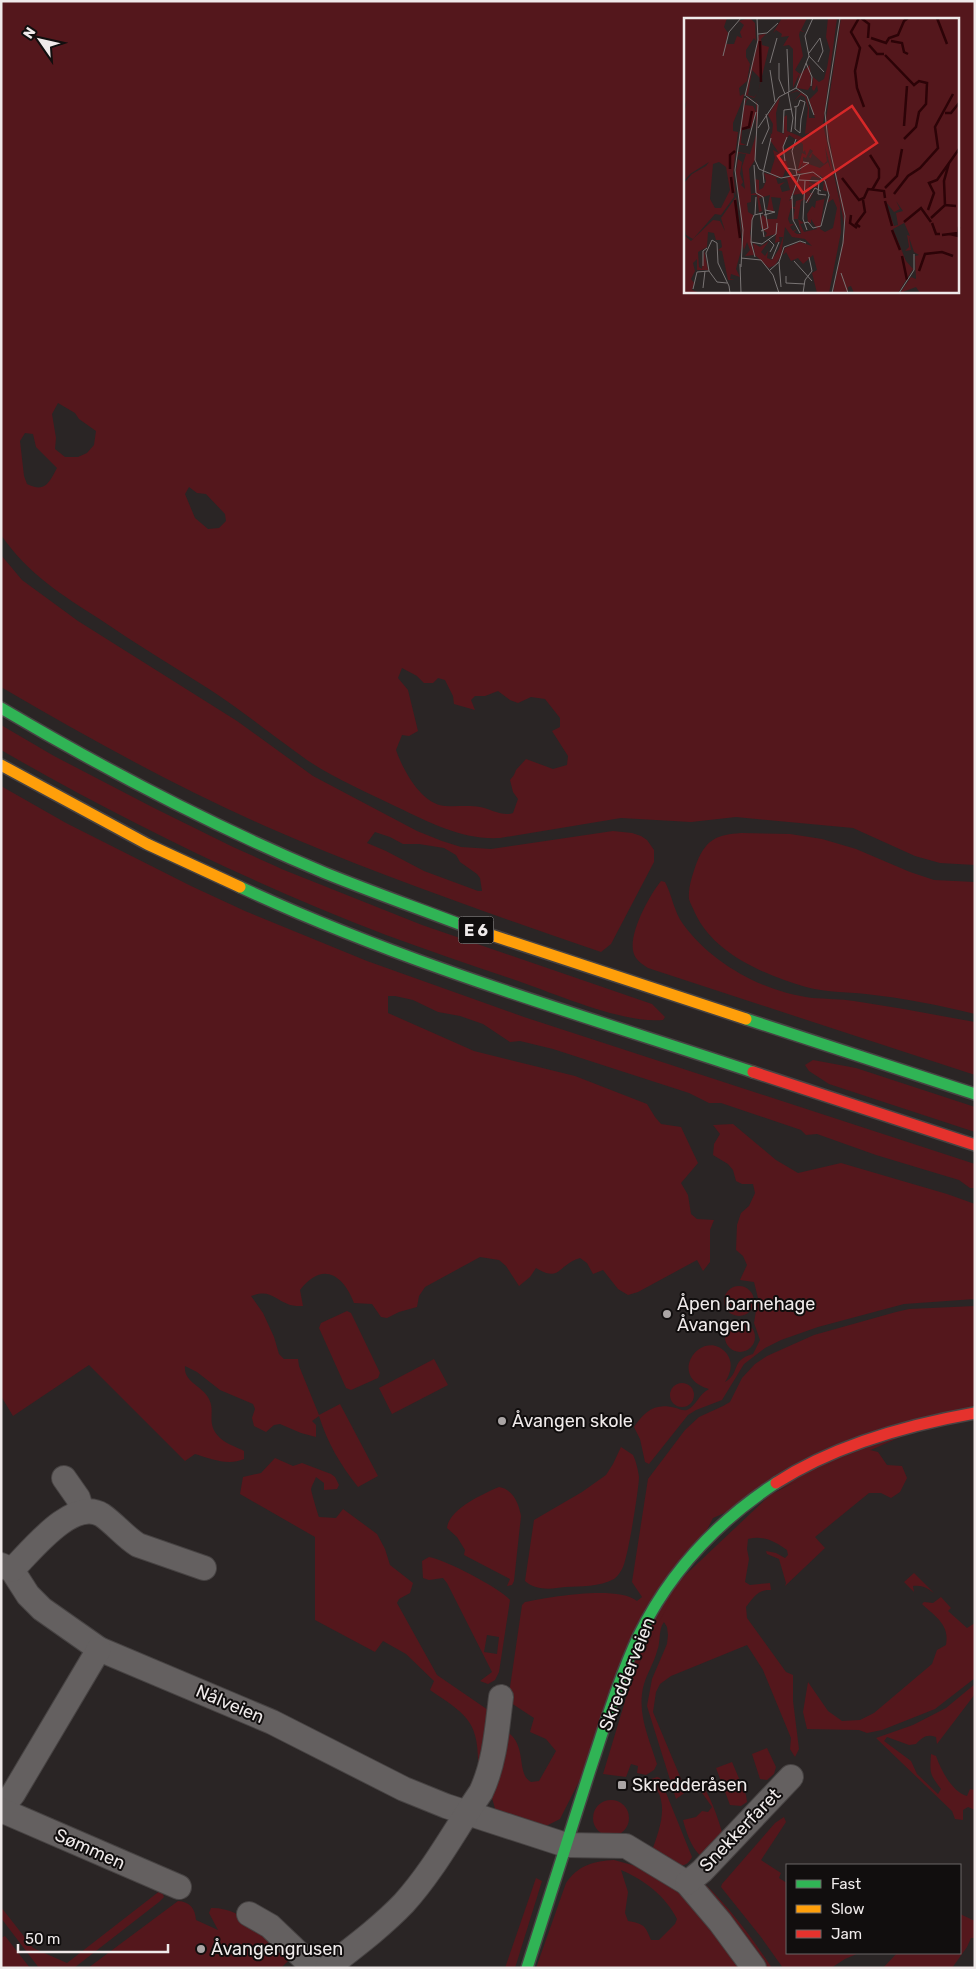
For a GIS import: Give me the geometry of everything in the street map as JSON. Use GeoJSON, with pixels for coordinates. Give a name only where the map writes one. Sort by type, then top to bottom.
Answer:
{"type":"FeatureCollection","features":[{"type":"Feature","properties":{"kind":"main road","name":"E 6"},"geometry":{"type":"LineString","coordinates":[[1,708],[74,751],[195,814],[326,873],[494,937],[975,1094]]}},
{"type":"Feature","properties":{"kind":"main road"},"geometry":{"type":"LineString","coordinates":[[1,765],[147,844],[283,907],[378,945],[500,989],[975,1145]]}},
{"type":"Feature","properties":{"kind":"main road","name":"Skredderveien"},"geometry":{"type":"LineString","coordinates":[[527,1968],[614,1700],[634,1648],[662,1595],[681,1568],[712,1532],[736,1510],[774,1482],[824,1456],[869,1439],[934,1421],[975,1413]]}},
{"type":"Feature","properties":{"kind":"street"},"geometry":{"type":"LineString","coordinates":[[64,1478],[78,1498],[82,1511],[102,1515],[129,1540],[138,1545],[204,1568]]}},
{"type":"Feature","properties":{"kind":"street","name":"Nålveien"},"geometry":{"type":"LineString","coordinates":[[82,1511],[67,1517],[7,1567],[28,1595],[42,1609],[99,1649],[272,1722],[404,1789],[466,1813],[566,1845],[626,1846],[687,1882],[754,1968]]}},
{"type":"Feature","properties":{"kind":"street","name":"Sømmen"},"geometry":{"type":"LineString","coordinates":[[99,1649],[13,1794],[1,1809],[179,1886]]}},
{"type":"Feature","properties":{"kind":"street"},"geometry":{"type":"LineString","coordinates":[[327,1968],[368,1936],[404,1903],[422,1881],[481,1792],[488,1777],[495,1748],[501,1697]]}},
{"type":"Feature","properties":{"kind":"street","name":"Snekkerfaret"},"geometry":{"type":"LineString","coordinates":[[687,1882],[702,1871],[791,1777]]}},
{"type":"Feature","properties":{"kind":"street"},"geometry":{"type":"LineString","coordinates":[[249,1914],[270,1926],[314,1968]]}},
{"type":"Feature","properties":{"kind":"shaded area"},"geometry":{"type":"Polygon","coordinates":[[[1,1],[975,1],[975,865],[940,863],[915,856],[853,828],[736,817],[691,822],[621,818],[500,838],[473,836],[447,829],[351,785],[307,760],[222,697],[128,638],[46,583],[11,549],[1,535],[1,1]],[[58,403],[52,414],[56,438],[55,449],[65,457],[78,457],[87,453],[94,445],[96,431],[79,419],[75,413],[58,403]],[[25,433],[20,441],[24,476],[27,484],[33,487],[42,487],[49,482],[57,468],[36,447],[33,434],[25,433]],[[189,487],[185,494],[195,518],[208,529],[219,528],[226,521],[225,514],[206,494],[197,493],[189,487]],[[402,668],[398,678],[408,690],[418,731],[409,736],[402,735],[396,750],[403,767],[414,785],[436,804],[445,806],[476,806],[501,813],[513,813],[518,799],[513,792],[510,780],[526,759],[553,769],[567,765],[568,756],[552,731],[560,727],[560,718],[545,699],[531,697],[518,703],[510,700],[498,691],[485,696],[475,696],[471,700],[475,710],[454,704],[453,696],[445,680],[438,678],[433,683],[424,683],[417,676],[402,668]]]}},
{"type":"Feature","properties":{"kind":"shaded area"},"geometry":{"type":"Polygon","coordinates":[[[1,555],[22,580],[78,621],[237,721],[313,776],[417,831],[461,847],[491,849],[613,831],[632,833],[647,840],[654,850],[654,862],[611,944],[601,952],[390,877],[306,844],[231,811],[131,760],[1,687],[1,555]],[[375,832],[367,843],[424,871],[482,891],[480,878],[460,862],[456,855],[444,848],[419,844],[403,844],[375,832]]]}},
{"type":"Feature","properties":{"kind":"shaded area"},"geometry":{"type":"Polygon","coordinates":[[[1,725],[54,756],[154,808],[284,870],[422,925],[652,1004],[665,1017],[663,1020],[647,1020],[590,1007],[386,935],[287,895],[190,850],[94,802],[1,750],[1,725]]]}},
{"type":"Feature","properties":{"kind":"shaded area"},"geometry":{"type":"Polygon","coordinates":[[[1,786],[66,823],[245,911],[367,961],[524,1017],[975,1164],[975,1188],[970,1188],[959,1180],[876,1155],[817,1134],[806,1135],[801,1130],[721,1103],[709,1103],[689,1093],[553,1049],[520,1041],[510,1042],[483,1024],[460,1016],[438,1012],[413,1000],[388,996],[388,1013],[474,1051],[575,1076],[647,1104],[661,1124],[681,1127],[698,1163],[681,1183],[688,1195],[691,1214],[697,1219],[714,1220],[710,1230],[710,1262],[703,1271],[697,1260],[638,1292],[628,1295],[618,1289],[603,1270],[593,1274],[587,1263],[580,1258],[555,1273],[550,1274],[536,1268],[530,1277],[519,1286],[506,1266],[499,1260],[480,1257],[425,1287],[419,1296],[417,1307],[399,1312],[387,1318],[381,1317],[372,1304],[354,1303],[344,1285],[338,1278],[331,1275],[316,1276],[308,1281],[300,1290],[303,1306],[284,1303],[268,1294],[251,1296],[263,1313],[274,1337],[279,1354],[284,1359],[298,1359],[299,1366],[319,1415],[340,1404],[378,1476],[358,1487],[335,1453],[326,1436],[319,1416],[312,1421],[316,1425],[316,1437],[280,1424],[274,1425],[266,1432],[254,1426],[252,1418],[255,1409],[253,1404],[220,1390],[197,1372],[185,1366],[187,1376],[209,1399],[212,1409],[213,1428],[216,1433],[225,1442],[244,1451],[244,1459],[226,1462],[195,1454],[185,1461],[89,1365],[13,1416],[1,1396],[1,786]]]}},
{"type":"Feature","properties":{"kind":"shaded area"},"geometry":{"type":"Polygon","coordinates":[[[741,833],[790,834],[822,839],[856,849],[934,880],[975,882],[975,1014],[907,1000],[813,989],[758,969],[728,951],[715,940],[695,913],[689,901],[689,890],[697,862],[709,843],[726,835],[741,833]]]}},
{"type":"Feature","properties":{"kind":"shaded area"},"geometry":{"type":"Polygon","coordinates":[[[661,881],[665,882],[683,924],[709,952],[740,974],[776,990],[794,995],[854,1001],[975,1022],[975,1075],[648,968],[634,954],[634,937],[640,916],[661,881]]]}},
{"type":"Feature","properties":{"kind":"shaded area"},"geometry":{"type":"Polygon","coordinates":[[[813,1060],[856,1068],[975,1107],[975,1132],[829,1084],[809,1071],[805,1065],[813,1060]]]}},
{"type":"Feature","properties":{"kind":"shaded area"},"geometry":{"type":"Polygon","coordinates":[[[733,1124],[776,1160],[798,1173],[841,1163],[975,1204],[975,1299],[904,1304],[818,1327],[781,1340],[765,1348],[744,1364],[722,1400],[688,1415],[649,1464],[645,1462],[640,1439],[634,1427],[642,1416],[656,1407],[669,1406],[687,1410],[709,1389],[696,1383],[690,1374],[689,1365],[699,1349],[708,1345],[718,1347],[727,1354],[731,1365],[725,1382],[733,1375],[741,1360],[753,1354],[760,1340],[754,1323],[758,1298],[754,1282],[740,1280],[747,1265],[743,1256],[736,1250],[737,1225],[741,1213],[749,1206],[755,1193],[753,1184],[742,1184],[736,1181],[733,1170],[728,1164],[713,1155],[714,1144],[720,1134],[713,1125],[733,1124]]]}},
{"type":"Feature","properties":{"kind":"shaded area"},"geometry":{"type":"Polygon","coordinates":[[[739,1286],[745,1287],[753,1295],[753,1307],[745,1315],[739,1316],[733,1315],[725,1307],[724,1301],[725,1295],[733,1287],[739,1286]]]}},
{"type":"Feature","properties":{"kind":"shaded area"},"geometry":{"type":"Polygon","coordinates":[[[975,1306],[975,1405],[713,1518],[560,1819],[546,1826],[496,1812],[492,1791],[504,1730],[517,1742],[526,1778],[531,1782],[539,1781],[556,1751],[546,1739],[530,1732],[534,1718],[508,1701],[522,1605],[525,1602],[566,1595],[615,1594],[627,1596],[637,1601],[642,1597],[632,1582],[648,1479],[685,1430],[699,1417],[730,1402],[742,1378],[755,1364],[767,1356],[814,1335],[909,1309],[975,1306]]]}},
{"type":"Feature","properties":{"kind":"shaded area"},"geometry":{"type":"Polygon","coordinates":[[[347,1311],[351,1313],[380,1373],[378,1378],[351,1390],[346,1388],[319,1328],[321,1323],[347,1311]]]}},
{"type":"Feature","properties":{"kind":"shaded area"},"geometry":{"type":"Polygon","coordinates":[[[740,1322],[751,1326],[755,1337],[751,1348],[740,1352],[729,1348],[725,1337],[729,1326],[740,1322]]]}},
{"type":"Feature","properties":{"kind":"shaded area"},"geometry":{"type":"Polygon","coordinates":[[[434,1359],[448,1385],[392,1414],[379,1388],[434,1359]]]}},
{"type":"Feature","properties":{"kind":"shaded area"},"geometry":{"type":"Polygon","coordinates":[[[682,1383],[691,1386],[694,1395],[691,1404],[682,1407],[673,1404],[670,1395],[673,1386],[682,1383]]]}},
{"type":"Feature","properties":{"kind":"shaded area"},"geometry":{"type":"Polygon","coordinates":[[[621,1447],[633,1455],[639,1477],[630,1537],[625,1561],[620,1572],[614,1579],[596,1585],[550,1589],[539,1588],[529,1584],[525,1581],[534,1520],[582,1492],[606,1475],[621,1447]]]}},
{"type":"Feature","properties":{"kind":"shaded area"},"geometry":{"type":"Polygon","coordinates":[[[862,1448],[878,1452],[887,1465],[902,1466],[907,1478],[900,1492],[891,1498],[881,1493],[869,1493],[815,1537],[825,1548],[785,1586],[786,1583],[779,1559],[767,1554],[766,1551],[776,1553],[785,1558],[788,1555],[787,1550],[768,1540],[759,1538],[748,1539],[749,1559],[745,1582],[750,1585],[770,1583],[771,1590],[759,1592],[754,1597],[746,1607],[747,1618],[786,1672],[793,1675],[793,1701],[799,1749],[795,1757],[790,1749],[791,1738],[763,1670],[747,1645],[671,1676],[660,1684],[656,1692],[653,1712],[684,1786],[700,1780],[713,1807],[723,1835],[703,1857],[693,1846],[683,1820],[696,1817],[702,1811],[708,1812],[712,1807],[698,1787],[690,1789],[676,1799],[647,1706],[652,1679],[667,1644],[667,1627],[664,1622],[661,1628],[658,1647],[645,1680],[642,1694],[644,1725],[657,1764],[654,1770],[646,1775],[637,1773],[638,1766],[631,1764],[626,1777],[603,1774],[632,1678],[680,1580],[770,1495],[862,1448]]]}},
{"type":"Feature","properties":{"kind":"shaded area"},"geometry":{"type":"Polygon","coordinates":[[[275,1458],[293,1466],[302,1463],[335,1477],[339,1485],[337,1489],[324,1490],[324,1483],[316,1477],[312,1486],[311,1491],[319,1517],[336,1518],[343,1509],[377,1534],[385,1549],[390,1565],[413,1583],[410,1593],[399,1599],[397,1603],[437,1675],[488,1710],[478,1766],[476,1738],[468,1720],[461,1712],[430,1690],[434,1681],[406,1654],[383,1641],[375,1652],[315,1620],[315,1537],[240,1494],[243,1477],[261,1473],[275,1458]]]}},
{"type":"Feature","properties":{"kind":"shaded area"},"geometry":{"type":"Polygon","coordinates":[[[499,1487],[512,1494],[517,1502],[521,1516],[514,1581],[512,1585],[507,1586],[510,1579],[464,1555],[465,1550],[457,1537],[447,1528],[449,1521],[460,1509],[476,1498],[499,1487]]]}},
{"type":"Feature","properties":{"kind":"shaded area"},"geometry":{"type":"Polygon","coordinates":[[[429,1557],[459,1568],[510,1600],[499,1672],[495,1680],[488,1684],[480,1681],[492,1672],[447,1583],[443,1578],[429,1580],[423,1578],[422,1561],[429,1557]],[[487,1635],[484,1652],[497,1654],[499,1637],[487,1635]]]}},
{"type":"Feature","properties":{"kind":"shaded area"},"geometry":{"type":"Polygon","coordinates":[[[914,1573],[934,1593],[925,1587],[916,1586],[913,1586],[914,1592],[904,1582],[914,1573]]]}},
{"type":"Feature","properties":{"kind":"shaded area"},"geometry":{"type":"Polygon","coordinates":[[[941,1597],[951,1608],[948,1611],[967,1628],[975,1623],[975,1678],[935,1709],[882,1730],[867,1733],[859,1730],[807,1729],[803,1712],[808,1682],[828,1711],[842,1721],[860,1720],[874,1713],[932,1664],[937,1650],[946,1645],[946,1632],[937,1617],[922,1604],[924,1602],[933,1603],[941,1597]]]}},
{"type":"Feature","properties":{"kind":"shaded area"},"geometry":{"type":"Polygon","coordinates":[[[975,1684],[975,1694],[937,1744],[936,1737],[930,1736],[923,1738],[916,1744],[909,1745],[887,1737],[884,1741],[911,1761],[917,1774],[938,1794],[941,1789],[931,1773],[931,1754],[936,1756],[944,1774],[957,1790],[967,1796],[970,1789],[975,1790],[975,1810],[968,1807],[963,1810],[963,1820],[955,1819],[952,1811],[876,1738],[913,1725],[946,1708],[975,1684]]]}},
{"type":"Feature","properties":{"kind":"shaded area"},"geometry":{"type":"Polygon","coordinates":[[[767,1748],[776,1767],[774,1774],[767,1780],[760,1779],[752,1754],[767,1748]]]}},
{"type":"Feature","properties":{"kind":"shaded area"},"geometry":{"type":"Polygon","coordinates":[[[732,1762],[746,1795],[747,1802],[741,1806],[730,1805],[716,1768],[732,1762]]]}},
{"type":"Feature","properties":{"kind":"shaded area"},"geometry":{"type":"Polygon","coordinates":[[[660,1778],[692,1857],[682,1866],[652,1851],[662,1813],[660,1797],[651,1779],[660,1778]]]}},
{"type":"Feature","properties":{"kind":"shaded area"},"geometry":{"type":"Polygon","coordinates":[[[611,1800],[624,1805],[629,1818],[624,1831],[611,1836],[598,1831],[593,1818],[598,1805],[611,1800]]]}},
{"type":"Feature","properties":{"kind":"shaded area"},"geometry":{"type":"Polygon","coordinates":[[[784,1817],[786,1822],[761,1860],[781,1873],[779,1878],[786,1882],[786,1954],[857,1954],[831,1968],[783,1968],[721,1887],[775,1823],[784,1817]]]}},
{"type":"Feature","properties":{"kind":"shaded area"},"geometry":{"type":"Polygon","coordinates":[[[614,1860],[636,1866],[679,1891],[743,1968],[536,1968],[566,1883],[581,1868],[593,1863],[614,1860]],[[621,1870],[628,1892],[625,1913],[628,1921],[643,1926],[651,1940],[659,1940],[675,1924],[677,1919],[667,1903],[653,1889],[621,1870]]]}},
{"type":"Feature","properties":{"kind":"shaded area"},"geometry":{"type":"Polygon","coordinates":[[[536,1878],[542,1881],[515,1968],[505,1968],[536,1878]]]}},
{"type":"Feature","properties":{"kind":"shaded area"},"geometry":{"type":"Polygon","coordinates":[[[704,1883],[740,1924],[772,1968],[765,1968],[703,1889],[704,1883]]]}},
{"type":"Feature","properties":{"kind":"shaded area"},"geometry":{"type":"Polygon","coordinates":[[[161,1890],[164,1897],[159,1902],[74,1968],[39,1968],[1,1918],[1,1907],[33,1948],[67,1963],[161,1890]]]}},
{"type":"Feature","properties":{"kind":"shaded area"},"geometry":{"type":"Polygon","coordinates":[[[178,1901],[191,1906],[196,1920],[218,1930],[209,1913],[211,1908],[223,1909],[245,1918],[291,1958],[281,1968],[88,1968],[178,1901]]]}},
{"type":"Feature","properties":{"kind":"shaded area"},"geometry":{"type":"Polygon","coordinates":[[[961,1914],[975,1921],[975,1938],[971,1938],[967,1947],[952,1968],[883,1968],[896,1954],[961,1954],[961,1914]]]}},
{"type":"Feature","properties":{"kind":"shaded area"},"geometry":{"type":"Polygon","coordinates":[[[5,1936],[30,1968],[1,1968],[1,1938],[5,1936]]]}},
{"type":"Feature","properties":{"kind":"traffic: fast"},"geometry":{"type":"LineString","coordinates":[[1,708],[120,775],[242,836],[325,873],[467,927]]}},
{"type":"Feature","properties":{"kind":"traffic: fast"},"geometry":{"type":"LineString","coordinates":[[240,887],[302,915],[429,964],[559,1009],[753,1072]]}},
{"type":"Feature","properties":{"kind":"traffic: fast"},"geometry":{"type":"LineString","coordinates":[[746,1019],[975,1094]]}},
{"type":"Feature","properties":{"kind":"traffic: fast"},"geometry":{"type":"LineString","coordinates":[[527,1968],[607,1719],[639,1635],[665,1590],[697,1550],[734,1514],[776,1483]]}},
{"type":"Feature","properties":{"kind":"traffic: slow"},"geometry":{"type":"LineString","coordinates":[[1,765],[147,844],[240,887]]}},
{"type":"Feature","properties":{"kind":"traffic: slow"},"geometry":{"type":"LineString","coordinates":[[467,927],[746,1019]]}},
{"type":"Feature","properties":{"kind":"traffic: jam"},"geometry":{"type":"LineString","coordinates":[[753,1072],[975,1145]]}},
{"type":"Feature","properties":{"kind":"traffic: jam"},"geometry":{"type":"LineString","coordinates":[[776,1483],[822,1458],[872,1438],[898,1430],[975,1413]]}},
{"type":"Feature","properties":{"kind":"place","name":"Åpen barnehage Åvangen"},"geometry":{"type":"Point","coordinates":[667,1314]}},
{"type":"Feature","properties":{"kind":"place","name":"Åvangen skole"},"geometry":{"type":"Point","coordinates":[502,1421]}},
{"type":"Feature","properties":{"kind":"place","name":"Skredderåsen"},"geometry":{"type":"Point","coordinates":[622,1785]}},
{"type":"Feature","properties":{"kind":"place","name":"Åvangengrusen"},"geometry":{"type":"Point","coordinates":[201,1949]}}]}
